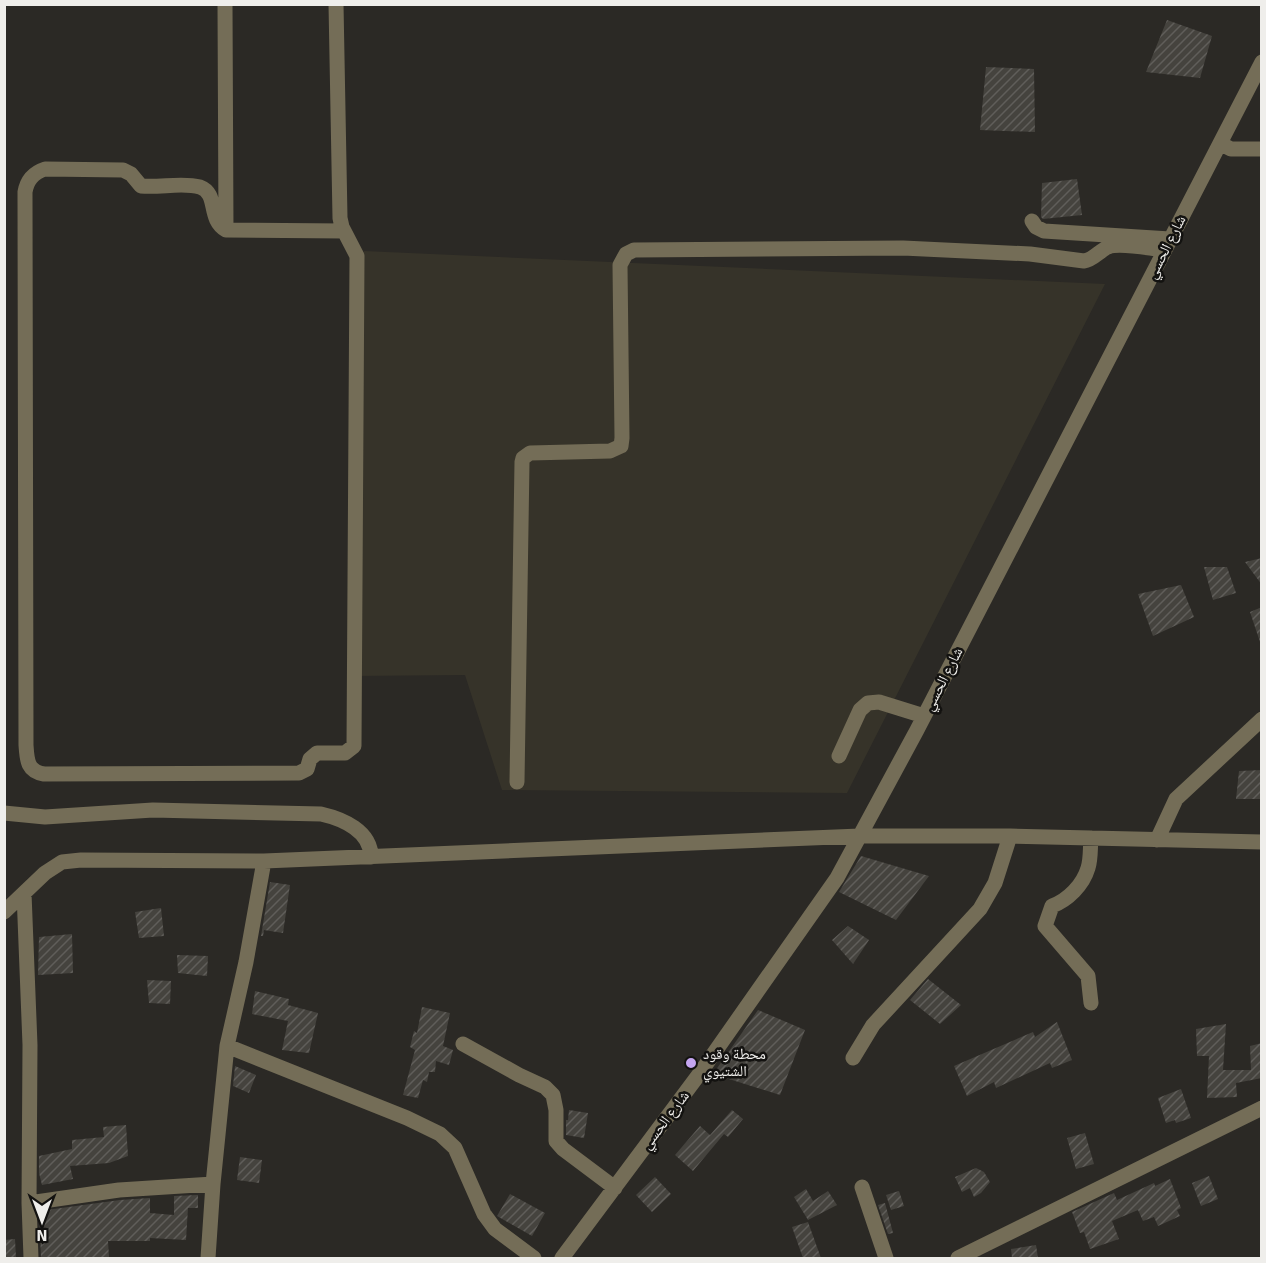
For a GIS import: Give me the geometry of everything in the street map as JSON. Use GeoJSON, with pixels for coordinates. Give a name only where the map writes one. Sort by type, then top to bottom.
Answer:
{"type":"FeatureCollection","features":[{"type":"Feature","properties":{"kind":"street"},"geometry":{"type":"LineString","coordinates":[[225,4],[226,230]]}},
{"type":"Feature","properties":{"kind":"street"},"geometry":{"type":"LineString","coordinates":[[336,4],[340,218],[357,256],[354,746],[352,750],[345,753],[317,753],[310,759],[307,769],[299,773],[40,774],[30,767],[26,745],[24,300],[26,186],[35,174],[45,169],[123,170],[131,174],[141,186],[195,186],[206,190],[210,195],[215,219],[226,230],[344,231]]}},
{"type":"Feature","properties":{"kind":"street","name":"شارع الحسي"},"geometry":{"type":"LineString","coordinates":[[562,1258],[700,1074],[832,887],[924,716],[1262,62]]}},
{"type":"Feature","properties":{"kind":"street"},"geometry":{"type":"LineString","coordinates":[[1221,144],[1231,149],[1262,149]]}},
{"type":"Feature","properties":{"kind":"street"},"geometry":{"type":"LineString","coordinates":[[1032,221],[1036,227],[1044,231],[1167,244]]}},
{"type":"Feature","properties":{"kind":"street"},"geometry":{"type":"LineString","coordinates":[[517,782],[522,462],[530,453],[614,451],[621,446],[620,265],[626,254],[634,250],[903,248],[1030,254],[1083,261],[1090,260],[1098,252],[1112,246],[1167,244]]}},
{"type":"Feature","properties":{"kind":"street"},"geometry":{"type":"LineString","coordinates":[[839,756],[860,710],[868,703],[879,702],[924,716]]}},
{"type":"Feature","properties":{"kind":"street"},"geometry":{"type":"LineString","coordinates":[[1157,840],[1176,799],[1262,719]]}},
{"type":"Feature","properties":{"kind":"street"},"geometry":{"type":"LineString","coordinates":[[4,813],[45,817],[153,810],[321,814],[336,818],[360,832],[371,848],[371,857]]}},
{"type":"Feature","properties":{"kind":"street"},"geometry":{"type":"LineString","coordinates":[[4,912],[45,873],[62,862],[81,860],[264,861],[860,836],[1010,836],[1262,842]]}},
{"type":"Feature","properties":{"kind":"street"},"geometry":{"type":"LineString","coordinates":[[853,1058],[873,1025],[980,909],[995,883],[1010,836]]}},
{"type":"Feature","properties":{"kind":"street"},"geometry":{"type":"LineString","coordinates":[[1091,838],[1088,868],[1079,885],[1065,902],[1052,906],[1045,926],[1088,976],[1091,1003]]}},
{"type":"Feature","properties":{"kind":"street"},"geometry":{"type":"LineString","coordinates":[[208,1258],[227,1046],[246,962],[264,861]]}},
{"type":"Feature","properties":{"kind":"street"},"geometry":{"type":"LineString","coordinates":[[24,893],[30,1045],[31,1258]]}},
{"type":"Feature","properties":{"kind":"street"},"geometry":{"type":"LineString","coordinates":[[463,1044],[545,1087],[553,1095],[556,1110],[556,1141],[563,1149],[615,1188]]}},
{"type":"Feature","properties":{"kind":"street"},"geometry":{"type":"LineString","coordinates":[[227,1046],[408,1118],[440,1134],[455,1148],[484,1214],[495,1229],[534,1258]]}},
{"type":"Feature","properties":{"kind":"street"},"geometry":{"type":"LineString","coordinates":[[958,1258],[1262,1108]]}},
{"type":"Feature","properties":{"kind":"street"},"geometry":{"type":"LineString","coordinates":[[29,1203],[119,1190],[213,1184]]}},
{"type":"Feature","properties":{"kind":"street"},"geometry":{"type":"LineString","coordinates":[[862,1187],[886,1258]]}},
{"type":"Feature","properties":{"kind":"shaded area"},"geometry":{"type":"Polygon","coordinates":[[[364,251],[1105,284],[847,793],[502,790],[465,675],[352,676],[364,251]]]}},
{"type":"Feature","properties":{"kind":"building"},"geometry":{"type":"Polygon","coordinates":[[[1167,20],[1212,36],[1200,78],[1146,72],[1167,20]]]}},
{"type":"Feature","properties":{"kind":"building"},"geometry":{"type":"Polygon","coordinates":[[[986,67],[1034,69],[1035,132],[980,130],[986,67]]]}},
{"type":"Feature","properties":{"kind":"building"},"geometry":{"type":"Polygon","coordinates":[[[1077,179],[1082,215],[1043,219],[1041,217],[1042,183],[1077,179]]]}},
{"type":"Feature","properties":{"kind":"building"},"geometry":{"type":"Polygon","coordinates":[[[1262,558],[1262,585],[1245,562],[1262,558]]]}},
{"type":"Feature","properties":{"kind":"building"},"geometry":{"type":"Polygon","coordinates":[[[1204,567],[1227,567],[1236,593],[1213,600],[1204,567]]]}},
{"type":"Feature","properties":{"kind":"building"},"geometry":{"type":"Polygon","coordinates":[[[1181,585],[1194,617],[1153,636],[1138,594],[1181,585]]]}},
{"type":"Feature","properties":{"kind":"building"},"geometry":{"type":"Polygon","coordinates":[[[1262,607],[1262,642],[1260,642],[1250,612],[1262,607]]]}},
{"type":"Feature","properties":{"kind":"building"},"geometry":{"type":"Polygon","coordinates":[[[1262,770],[1262,799],[1236,799],[1239,771],[1262,770]]]}},
{"type":"Feature","properties":{"kind":"building"},"geometry":{"type":"Polygon","coordinates":[[[861,856],[929,876],[896,920],[839,892],[861,856]]]}},
{"type":"Feature","properties":{"kind":"building"},"geometry":{"type":"Polygon","coordinates":[[[270,882],[290,885],[283,933],[264,930],[261,936],[270,882]]]}},
{"type":"Feature","properties":{"kind":"building"},"geometry":{"type":"Polygon","coordinates":[[[161,908],[164,936],[139,938],[135,912],[161,908]]]}},
{"type":"Feature","properties":{"kind":"building"},"geometry":{"type":"Polygon","coordinates":[[[848,926],[869,940],[853,964],[832,940],[848,926]]]}},
{"type":"Feature","properties":{"kind":"building"},"geometry":{"type":"Polygon","coordinates":[[[72,934],[73,973],[38,975],[39,937],[72,934]]]}},
{"type":"Feature","properties":{"kind":"building"},"geometry":{"type":"Polygon","coordinates":[[[177,955],[208,956],[207,976],[178,973],[177,955]]]}},
{"type":"Feature","properties":{"kind":"building"},"geometry":{"type":"Polygon","coordinates":[[[928,979],[961,1005],[940,1024],[910,1000],[928,979]]]}},
{"type":"Feature","properties":{"kind":"building"},"geometry":{"type":"Polygon","coordinates":[[[147,980],[171,981],[170,1004],[149,1003],[147,980]]]}},
{"type":"Feature","properties":{"kind":"building"},"geometry":{"type":"Polygon","coordinates":[[[255,991],[289,999],[288,1005],[318,1013],[309,1053],[282,1050],[288,1021],[252,1014],[255,991]]]}},
{"type":"Feature","properties":{"kind":"building"},"geometry":{"type":"Polygon","coordinates":[[[422,1007],[450,1013],[443,1046],[453,1050],[449,1065],[436,1061],[435,1072],[429,1072],[427,1082],[423,1080],[418,1098],[403,1095],[415,1050],[410,1047],[414,1031],[417,1033],[422,1007]]]}},
{"type":"Feature","properties":{"kind":"building"},"geometry":{"type":"Polygon","coordinates":[[[758,1010],[805,1030],[780,1095],[713,1074],[758,1010]]]}},
{"type":"Feature","properties":{"kind":"building"},"geometry":{"type":"Polygon","coordinates":[[[1057,1022],[1072,1060],[1052,1068],[1050,1063],[996,1088],[994,1082],[967,1096],[954,1066],[1033,1032],[1035,1037],[1057,1022]]]}},
{"type":"Feature","properties":{"kind":"building"},"geometry":{"type":"Polygon","coordinates":[[[1226,1024],[1223,1070],[1251,1070],[1250,1046],[1262,1043],[1262,1078],[1236,1083],[1237,1097],[1207,1098],[1209,1056],[1197,1056],[1196,1029],[1226,1024]]]}},
{"type":"Feature","properties":{"kind":"building"},"geometry":{"type":"Polygon","coordinates":[[[235,1066],[256,1075],[249,1093],[233,1086],[235,1066]]]}},
{"type":"Feature","properties":{"kind":"building"},"geometry":{"type":"Polygon","coordinates":[[[1181,1089],[1191,1118],[1176,1123],[1175,1120],[1166,1123],[1158,1098],[1181,1089]]]}},
{"type":"Feature","properties":{"kind":"building"},"geometry":{"type":"Polygon","coordinates":[[[569,1110],[588,1113],[584,1138],[566,1135],[569,1110]]]}},
{"type":"Feature","properties":{"kind":"building"},"geometry":{"type":"Polygon","coordinates":[[[732,1110],[743,1119],[728,1137],[724,1134],[693,1171],[675,1155],[700,1126],[710,1135],[732,1110]]]}},
{"type":"Feature","properties":{"kind":"building"},"geometry":{"type":"Polygon","coordinates":[[[126,1125],[128,1156],[109,1163],[70,1166],[73,1179],[42,1185],[39,1156],[72,1149],[72,1140],[104,1137],[103,1127],[126,1125]]]}},
{"type":"Feature","properties":{"kind":"building"},"geometry":{"type":"Polygon","coordinates":[[[1085,1133],[1094,1164],[1076,1169],[1067,1138],[1085,1133]]]}},
{"type":"Feature","properties":{"kind":"building"},"geometry":{"type":"Polygon","coordinates":[[[240,1157],[262,1160],[259,1183],[237,1180],[240,1157]]]}},
{"type":"Feature","properties":{"kind":"building"},"geometry":{"type":"Polygon","coordinates":[[[976,1168],[984,1172],[990,1182],[981,1193],[974,1197],[970,1188],[962,1192],[955,1177],[976,1168]]]}},
{"type":"Feature","properties":{"kind":"building"},"geometry":{"type":"Polygon","coordinates":[[[1209,1176],[1218,1199],[1201,1206],[1192,1183],[1209,1176]]]}},
{"type":"Feature","properties":{"kind":"building"},"geometry":{"type":"Polygon","coordinates":[[[655,1177],[671,1194],[652,1212],[636,1195],[655,1177]]]}},
{"type":"Feature","properties":{"kind":"building"},"geometry":{"type":"Polygon","coordinates":[[[1170,1179],[1181,1208],[1177,1210],[1180,1216],[1158,1226],[1154,1217],[1143,1221],[1138,1210],[1112,1221],[1119,1239],[1090,1249],[1084,1232],[1080,1233],[1072,1212],[1114,1193],[1117,1200],[1154,1183],[1155,1186],[1170,1179]]]}},
{"type":"Feature","properties":{"kind":"building"},"geometry":{"type":"Polygon","coordinates":[[[806,1189],[813,1201],[828,1191],[837,1205],[808,1220],[794,1197],[806,1189]]]}},
{"type":"Feature","properties":{"kind":"building"},"geometry":{"type":"Polygon","coordinates":[[[899,1191],[904,1206],[891,1210],[886,1195],[899,1191]]]}},
{"type":"Feature","properties":{"kind":"building"},"geometry":{"type":"Polygon","coordinates":[[[510,1194],[545,1213],[532,1236],[497,1216],[510,1194]]]}},
{"type":"Feature","properties":{"kind":"building"},"geometry":{"type":"Polygon","coordinates":[[[198,1195],[198,1208],[188,1208],[186,1240],[150,1238],[150,1241],[108,1241],[109,1257],[41,1258],[39,1211],[150,1198],[150,1213],[174,1215],[174,1196],[198,1195]]]}},
{"type":"Feature","properties":{"kind":"building"},"geometry":{"type":"Polygon","coordinates":[[[885,1203],[893,1233],[888,1234],[878,1205],[885,1203]]]}},
{"type":"Feature","properties":{"kind":"building"},"geometry":{"type":"Polygon","coordinates":[[[808,1222],[821,1258],[803,1258],[792,1227],[808,1222]]]}},
{"type":"Feature","properties":{"kind":"building"},"geometry":{"type":"Polygon","coordinates":[[[15,1239],[16,1258],[4,1258],[4,1240],[15,1239]]]}},
{"type":"Feature","properties":{"kind":"building"},"geometry":{"type":"Polygon","coordinates":[[[1036,1245],[1038,1258],[1012,1258],[1011,1249],[1036,1245]]]}},
{"type":"Feature","properties":{"kind":"place","name":"محطة وقود الشتيوي"},"geometry":{"type":"Point","coordinates":[691,1063]}}]}
